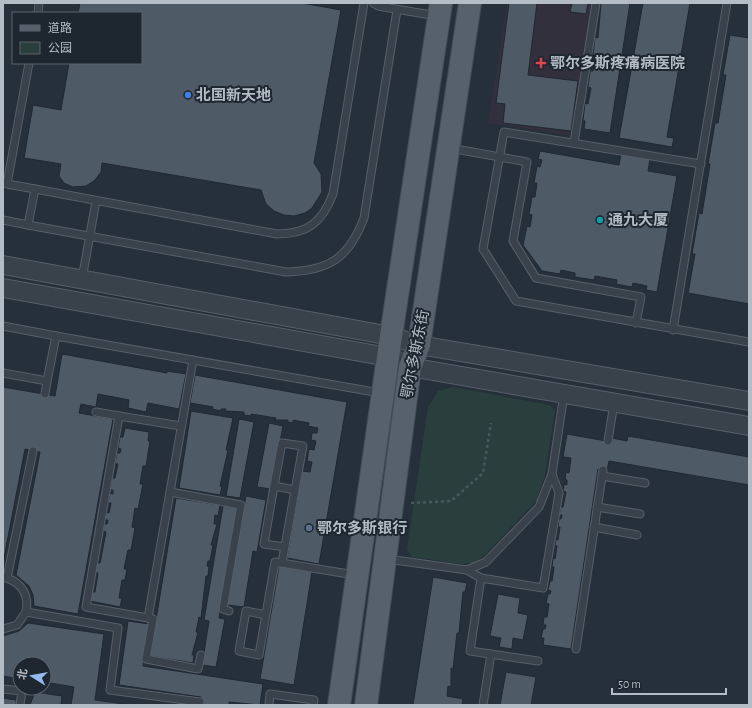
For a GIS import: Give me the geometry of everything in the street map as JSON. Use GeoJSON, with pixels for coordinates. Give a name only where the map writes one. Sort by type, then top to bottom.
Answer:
{"type":"FeatureCollection","features":[{"type":"Feature","properties":{"kind":"main road","name":"鄂尔多斯东街"},"geometry":{"type":"LineString","coordinates":[[366,705],[410,366],[419,345],[470,3]]}},
{"type":"Feature","properties":{"kind":"main road","name":"鄂尔多斯东街"},"geometry":{"type":"LineString","coordinates":[[338,705],[389,347],[440,10]]}},
{"type":"Feature","properties":{"kind":"street"},"geometry":{"type":"LineString","coordinates":[[3,265],[82,279],[389,347],[410,366],[749,426]]}},
{"type":"Feature","properties":{"kind":"street"},"geometry":{"type":"LineString","coordinates":[[3,288],[389,347],[419,345],[749,401]]}},
{"type":"Feature","properties":{"kind":"lane"},"geometry":{"type":"LineString","coordinates":[[29,64],[7,184],[277,234],[292,234],[306,229],[318,220],[328,208],[333,194],[364,3]]}},
{"type":"Feature","properties":{"kind":"lane"},"geometry":{"type":"LineString","coordinates":[[373,3],[378,6],[397,10],[440,10]]}},
{"type":"Feature","properties":{"kind":"lane"},"geometry":{"type":"LineString","coordinates":[[574,143],[596,3]]}},
{"type":"Feature","properties":{"kind":"lane"},"geometry":{"type":"LineString","coordinates":[[673,330],[728,3]]}},
{"type":"Feature","properties":{"kind":"lane"},"geometry":{"type":"LineString","coordinates":[[3,220],[286,272],[307,272],[327,265],[344,253],[357,237],[364,218],[397,10]]}},
{"type":"Feature","properties":{"kind":"lane"},"geometry":{"type":"LineString","coordinates":[[701,164],[504,132],[483,249],[516,301],[673,330],[749,342]]}},
{"type":"Feature","properties":{"kind":"lane"},"geometry":{"type":"LineString","coordinates":[[448,148],[527,162],[513,241],[536,278],[641,297],[636,323]]}},
{"type":"Feature","properties":{"kind":"lane"},"geometry":{"type":"LineString","coordinates":[[28,225],[35,189]]}},
{"type":"Feature","properties":{"kind":"lane"},"geometry":{"type":"LineString","coordinates":[[82,279],[96,201]]}},
{"type":"Feature","properties":{"kind":"lane"},"geometry":{"type":"LineString","coordinates":[[3,326],[383,394]]}},
{"type":"Feature","properties":{"kind":"lane"},"geometry":{"type":"LineString","coordinates":[[45,394],[56,336]]}},
{"type":"Feature","properties":{"kind":"lane"},"geometry":{"type":"LineString","coordinates":[[148,618],[193,360]]}},
{"type":"Feature","properties":{"kind":"lane"},"geometry":{"type":"LineString","coordinates":[[3,373],[47,381]]}},
{"type":"Feature","properties":{"kind":"lane"},"geometry":{"type":"LineString","coordinates":[[467,570],[486,562],[539,507],[552,474],[564,394]]}},
{"type":"Feature","properties":{"kind":"lane"},"geometry":{"type":"LineString","coordinates":[[608,441],[614,402]]}},
{"type":"Feature","properties":{"kind":"lane"},"geometry":{"type":"LineString","coordinates":[[96,412],[182,426]]}},
{"type":"Feature","properties":{"kind":"lane"},"geometry":{"type":"LineString","coordinates":[[119,416],[86,607],[153,619],[146,659],[198,668],[201,654]]}},
{"type":"Feature","properties":{"kind":"lane"},"geometry":{"type":"LineString","coordinates":[[282,563],[285,547],[303,446],[282,443],[264,544],[285,547]]}},
{"type":"Feature","properties":{"kind":"lane"},"geometry":{"type":"LineString","coordinates":[[3,630],[16,625],[26,612],[26,594],[21,587],[5,578],[33,451]]}},
{"type":"Feature","properties":{"kind":"lane"},"geometry":{"type":"LineString","coordinates":[[576,649],[603,473],[646,483]]}},
{"type":"Feature","properties":{"kind":"lane"},"geometry":{"type":"LineString","coordinates":[[385,559],[467,570],[481,578],[543,588],[559,493],[552,474]]}},
{"type":"Feature","properties":{"kind":"lane"},"geometry":{"type":"LineString","coordinates":[[274,486],[295,490]]}},
{"type":"Feature","properties":{"kind":"lane"},"geometry":{"type":"LineString","coordinates":[[170,492],[241,505],[223,610],[229,610]]}},
{"type":"Feature","properties":{"kind":"lane"},"geometry":{"type":"LineString","coordinates":[[597,507],[640,514]]}},
{"type":"Feature","properties":{"kind":"lane"},"geometry":{"type":"LineString","coordinates":[[594,527],[638,534]]}},
{"type":"Feature","properties":{"kind":"lane"},"geometry":{"type":"LineString","coordinates":[[266,615],[246,611],[239,651],[259,654],[266,615],[275,562],[357,575]]}},
{"type":"Feature","properties":{"kind":"lane"},"geometry":{"type":"LineString","coordinates":[[481,578],[470,651],[538,661]]}},
{"type":"Feature","properties":{"kind":"lane"},"geometry":{"type":"LineString","coordinates":[[26,612],[118,628],[110,690],[200,702]]}},
{"type":"Feature","properties":{"kind":"lane"},"geometry":{"type":"LineString","coordinates":[[483,705],[491,654]]}},
{"type":"Feature","properties":{"kind":"lane"},"geometry":{"type":"LineString","coordinates":[[3,689],[22,692],[20,705]]}},
{"type":"Feature","properties":{"kind":"lane"},"geometry":{"type":"LineString","coordinates":[[269,705],[270,694],[314,700],[313,705]]}},
{"type":"Feature","properties":{"kind":"path"},"geometry":{"type":"LineString","coordinates":[[392,503],[451,501],[483,473],[491,423]]}},
{"type":"Feature","properties":{"kind":"shaded area","name":"鄂尔多斯疼痛病医院"},"geometry":{"type":"Polygon","coordinates":[[[507,3],[593,3],[573,136],[488,123],[507,3]]]}},
{"type":"Feature","properties":{"kind":"green space"},"geometry":{"type":"Polygon","coordinates":[[[454,387],[550,405],[555,410],[545,475],[537,500],[484,556],[474,563],[462,564],[412,557],[407,549],[428,407],[438,391],[454,387]]]}},
{"type":"Feature","properties":{"kind":"building"},"geometry":{"type":"Polygon","coordinates":[[[80,3],[302,3],[341,10],[314,163],[321,174],[322,192],[312,208],[305,213],[294,216],[284,215],[274,211],[266,204],[261,190],[102,163],[101,172],[95,180],[86,186],[73,187],[64,183],[59,176],[61,164],[24,158],[33,105],[61,110],[69,64],[142,64],[142,12],[78,12],[80,3]]]}},
{"type":"Feature","properties":{"kind":"building"},"geometry":{"type":"Polygon","coordinates":[[[509,3],[537,3],[528,75],[578,81],[571,131],[503,123],[505,104],[496,103],[509,3]]]}},
{"type":"Feature","properties":{"kind":"building"},"geometry":{"type":"Polygon","coordinates":[[[572,3],[588,3],[586,14],[570,12],[572,3]]]}},
{"type":"Feature","properties":{"kind":"building"},"geometry":{"type":"Polygon","coordinates":[[[601,3],[630,3],[610,133],[584,129],[585,121],[583,120],[585,103],[588,104],[591,88],[588,87],[590,71],[593,71],[596,55],[593,55],[595,37],[598,38],[601,3]]]}},
{"type":"Feature","properties":{"kind":"building"},"geometry":{"type":"Polygon","coordinates":[[[643,3],[690,3],[667,137],[674,138],[672,147],[619,138],[643,3]]]}},
{"type":"Feature","properties":{"kind":"building"},"geometry":{"type":"Polygon","coordinates":[[[730,35],[749,38],[749,304],[688,293],[695,254],[692,254],[699,213],[702,214],[715,123],[718,123],[726,75],[723,75],[730,35]]]}},
{"type":"Feature","properties":{"kind":"building","name":"通九大厦"},"geometry":{"type":"Polygon","coordinates":[[[540,151],[619,165],[621,154],[650,159],[648,171],[677,176],[657,292],[646,290],[647,286],[633,283],[632,287],[616,284],[617,280],[595,276],[594,280],[575,277],[575,273],[561,270],[560,274],[542,271],[523,245],[527,226],[530,227],[532,215],[529,214],[532,197],[535,197],[537,183],[534,183],[537,166],[540,167],[542,160],[538,159],[540,151]]]}},
{"type":"Feature","properties":{"kind":"building"},"geometry":{"type":"Polygon","coordinates":[[[62,354],[167,373],[167,371],[186,374],[179,409],[148,403],[146,412],[128,408],[129,400],[98,394],[96,407],[81,404],[79,413],[113,419],[78,614],[34,606],[33,595],[29,586],[16,575],[40,452],[25,449],[3,563],[3,387],[55,396],[62,354]]]}},
{"type":"Feature","properties":{"kind":"building"},"geometry":{"type":"Polygon","coordinates":[[[195,375],[347,402],[319,564],[287,558],[302,471],[310,472],[312,462],[307,461],[309,449],[314,450],[316,441],[311,440],[312,433],[317,433],[318,428],[308,426],[309,423],[293,420],[293,423],[288,422],[288,420],[275,420],[276,418],[251,414],[251,416],[244,415],[244,412],[225,411],[226,409],[221,409],[221,411],[212,409],[213,407],[190,403],[195,375]]]}},
{"type":"Feature","properties":{"kind":"building"},"geometry":{"type":"Polygon","coordinates":[[[191,411],[233,418],[226,450],[228,450],[220,486],[222,487],[220,495],[179,488],[191,411]]]}},
{"type":"Feature","properties":{"kind":"building"},"geometry":{"type":"Polygon","coordinates":[[[239,419],[254,422],[240,498],[226,496],[239,419]]]}},
{"type":"Feature","properties":{"kind":"building"},"geometry":{"type":"Polygon","coordinates":[[[269,423],[283,426],[271,489],[257,487],[269,423]]]}},
{"type":"Feature","properties":{"kind":"building"},"geometry":{"type":"Polygon","coordinates":[[[125,428],[149,432],[148,441],[150,441],[146,466],[143,466],[140,484],[143,484],[138,509],[135,508],[132,527],[135,528],[131,550],[128,550],[124,569],[127,569],[125,580],[122,580],[119,598],[122,598],[120,607],[90,601],[92,592],[95,592],[98,573],[95,572],[97,563],[100,563],[106,532],[103,531],[104,524],[107,524],[108,520],[105,520],[106,512],[109,513],[111,503],[108,503],[110,493],[113,494],[113,490],[110,490],[112,478],[115,478],[118,464],[115,464],[117,453],[120,453],[121,449],[118,448],[120,437],[123,437],[125,428]]]}},
{"type":"Feature","properties":{"kind":"building"},"geometry":{"type":"Polygon","coordinates":[[[567,434],[612,442],[612,438],[627,441],[628,436],[749,457],[749,485],[609,461],[607,470],[598,469],[571,649],[543,645],[544,638],[541,638],[543,629],[545,629],[546,625],[543,625],[544,617],[547,617],[549,604],[546,603],[548,594],[550,594],[551,591],[548,590],[550,581],[552,581],[554,567],[552,567],[553,558],[555,559],[557,546],[555,545],[556,539],[558,540],[560,527],[558,527],[559,519],[561,519],[562,515],[559,515],[561,507],[563,507],[566,492],[563,491],[564,484],[567,485],[567,480],[565,479],[566,472],[569,473],[571,458],[563,457],[567,434]]]}},
{"type":"Feature","properties":{"kind":"building"},"geometry":{"type":"Polygon","coordinates":[[[246,496],[266,500],[257,552],[253,551],[244,607],[227,605],[246,496]]]}},
{"type":"Feature","properties":{"kind":"building"},"geometry":{"type":"Polygon","coordinates":[[[176,498],[220,505],[218,516],[215,515],[214,524],[217,524],[211,545],[213,545],[210,561],[208,561],[207,566],[209,566],[208,576],[206,576],[201,618],[199,617],[196,632],[198,632],[192,655],[194,655],[193,663],[150,656],[176,498]]]}},
{"type":"Feature","properties":{"kind":"building"},"geometry":{"type":"Polygon","coordinates":[[[223,506],[238,508],[219,618],[225,619],[216,667],[202,665],[209,621],[204,620],[223,506]]]}},
{"type":"Feature","properties":{"kind":"building"},"geometry":{"type":"Polygon","coordinates":[[[279,566],[312,572],[294,685],[260,679],[279,566]]]}},
{"type":"Feature","properties":{"kind":"building"},"geometry":{"type":"Polygon","coordinates":[[[433,577],[467,583],[465,592],[463,592],[459,633],[457,633],[453,669],[451,668],[451,687],[448,686],[447,696],[463,699],[462,705],[413,705],[433,577]]]}},
{"type":"Feature","properties":{"kind":"building"},"geometry":{"type":"Polygon","coordinates":[[[498,594],[520,598],[518,613],[528,615],[523,640],[513,638],[512,649],[499,647],[501,638],[490,636],[498,594]]]}},
{"type":"Feature","properties":{"kind":"building"},"geometry":{"type":"Polygon","coordinates":[[[128,621],[149,624],[143,666],[263,684],[260,705],[229,702],[229,705],[200,705],[201,697],[119,685],[128,621]]]}},
{"type":"Feature","properties":{"kind":"building"},"geometry":{"type":"Polygon","coordinates":[[[28,623],[104,634],[95,700],[131,705],[71,705],[74,687],[52,683],[52,656],[12,656],[12,678],[3,676],[3,636],[19,631],[28,623]]]}},
{"type":"Feature","properties":{"kind":"building"},"geometry":{"type":"Polygon","coordinates":[[[506,672],[536,677],[531,705],[500,705],[506,672]]]}},
{"type":"Feature","properties":{"kind":"building"},"geometry":{"type":"Polygon","coordinates":[[[52,695],[62,696],[61,705],[30,705],[33,696],[52,696],[52,695]]]}},
{"type":"Feature","properties":{"kind":"building"},"geometry":{"type":"Polygon","coordinates":[[[3,698],[16,700],[16,705],[3,705],[3,698]]]}},
{"type":"Feature","properties":{"kind":"place","name":"鄂尔多斯疼痛病医院"},"geometry":{"type":"Point","coordinates":[541,63]}},
{"type":"Feature","properties":{"kind":"place","name":"北国新天地"},"geometry":{"type":"Point","coordinates":[188,95]}},
{"type":"Feature","properties":{"kind":"place","name":"通九大厦"},"geometry":{"type":"Point","coordinates":[600,220]}},
{"type":"Feature","properties":{"kind":"place","name":"鄂尔多斯银行"},"geometry":{"type":"Point","coordinates":[309,528]}}]}
